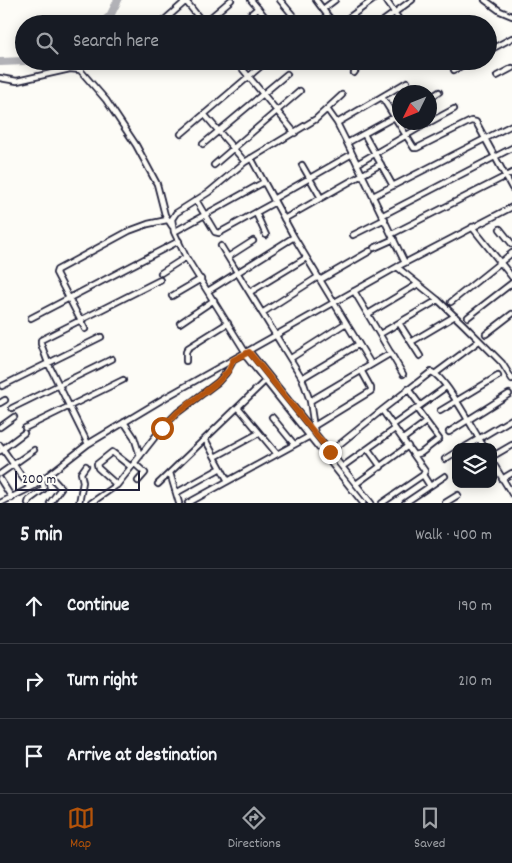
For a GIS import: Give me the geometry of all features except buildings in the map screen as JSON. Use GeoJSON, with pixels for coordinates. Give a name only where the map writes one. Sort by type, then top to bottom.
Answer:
{"type":"FeatureCollection","features":[{"type":"Feature","properties":{"kind":"street"},"geometry":{"type":"LineString","coordinates":[[171,15],[186,2],[193,0]]}},
{"type":"Feature","properties":{"kind":"street"},"geometry":{"type":"LineString","coordinates":[[212,15],[231,0]]}},
{"type":"Feature","properties":{"kind":"street"},"geometry":{"type":"LineString","coordinates":[[252,0],[264,15]]}},
{"type":"Feature","properties":{"kind":"street"},"geometry":{"type":"LineString","coordinates":[[280,0],[292,15]]}},
{"type":"Feature","properties":{"kind":"street"},"geometry":{"type":"LineString","coordinates":[[284,5],[290,0]]}},
{"type":"Feature","properties":{"kind":"street"},"geometry":{"type":"LineString","coordinates":[[316,0],[327,15]]}},
{"type":"Feature","properties":{"kind":"street"},"geometry":{"type":"LineString","coordinates":[[323,9],[335,0]]}},
{"type":"Feature","properties":{"kind":"street"},"geometry":{"type":"LineString","coordinates":[[352,15],[373,0]]}},
{"type":"Feature","properties":{"kind":"street"},"geometry":{"type":"LineString","coordinates":[[386,0],[394,13]]}},
{"type":"Feature","properties":{"kind":"street"},"geometry":{"type":"LineString","coordinates":[[391,15],[412,0]]}},
{"type":"Feature","properties":{"kind":"street"},"geometry":{"type":"LineString","coordinates":[[485,0],[492,3],[500,11],[512,16]]}},
{"type":"Feature","properties":{"kind":"street"},"geometry":{"type":"LineString","coordinates":[[186,2],[196,15]]}},
{"type":"Feature","properties":{"kind":"street"},"geometry":{"type":"LineString","coordinates":[[250,15],[258,8]]}},
{"type":"Feature","properties":{"kind":"street"},"geometry":{"type":"LineString","coordinates":[[497,47],[512,38]]}},
{"type":"Feature","properties":{"kind":"street"},"geometry":{"type":"LineString","coordinates":[[497,76],[512,68]]}},
{"type":"Feature","properties":{"kind":"street"},"geometry":{"type":"LineString","coordinates":[[0,78],[17,82],[62,70]]}},
{"type":"Feature","properties":{"kind":"street"},"geometry":{"type":"LineString","coordinates":[[80,70],[106,100],[133,139],[157,184],[166,218],[186,257],[246,353],[265,381],[363,503]]}},
{"type":"Feature","properties":{"kind":"street"},"geometry":{"type":"LineString","coordinates":[[243,70],[295,133]]}},
{"type":"Feature","properties":{"kind":"street"},"geometry":{"type":"LineString","coordinates":[[181,134],[257,70]]}},
{"type":"Feature","properties":{"kind":"street"},"geometry":{"type":"LineString","coordinates":[[203,144],[288,74]]}},
{"type":"Feature","properties":{"kind":"street"},"geometry":{"type":"LineString","coordinates":[[337,123],[407,82]]}},
{"type":"Feature","properties":{"kind":"street"},"geometry":{"type":"LineString","coordinates":[[214,165],[300,91]]}},
{"type":"Feature","properties":{"kind":"street"},"geometry":{"type":"LineString","coordinates":[[173,229],[172,219],[174,215],[209,192],[245,162],[329,111],[342,95]]}},
{"type":"Feature","properties":{"kind":"street"},"geometry":{"type":"LineString","coordinates":[[382,97],[392,114]]}},
{"type":"Feature","properties":{"kind":"street"},"geometry":{"type":"LineString","coordinates":[[437,118],[454,109]]}},
{"type":"Feature","properties":{"kind":"street"},"geometry":{"type":"LineString","coordinates":[[329,111],[337,123],[405,263]]}},
{"type":"Feature","properties":{"kind":"street"},"geometry":{"type":"LineString","coordinates":[[204,114],[245,162]]}},
{"type":"Feature","properties":{"kind":"street"},"geometry":{"type":"LineString","coordinates":[[347,143],[392,118]]}},
{"type":"Feature","properties":{"kind":"street"},"geometry":{"type":"LineString","coordinates":[[402,130],[412,146],[417,148],[474,121],[478,124],[486,138],[512,188]]}},
{"type":"Feature","properties":{"kind":"street"},"geometry":{"type":"LineString","coordinates":[[373,196],[512,125]]}},
{"type":"Feature","properties":{"kind":"street"},"geometry":{"type":"LineString","coordinates":[[357,164],[415,130]]}},
{"type":"Feature","properties":{"kind":"street"},"geometry":{"type":"LineString","coordinates":[[364,134],[392,186]]}},
{"type":"Feature","properties":{"kind":"street"},"geometry":{"type":"LineString","coordinates":[[353,236],[384,217],[512,148]]}},
{"type":"Feature","properties":{"kind":"street"},"geometry":{"type":"LineString","coordinates":[[196,200],[214,232],[218,233],[256,213],[274,200],[352,154]]}},
{"type":"Feature","properties":{"kind":"street"},"geometry":{"type":"LineString","coordinates":[[251,158],[306,258],[371,364]]}},
{"type":"Feature","properties":{"kind":"street"},"geometry":{"type":"LineString","coordinates":[[284,219],[381,164]]}},
{"type":"Feature","properties":{"kind":"street"},"geometry":{"type":"LineString","coordinates":[[302,165],[321,198]]}},
{"type":"Feature","properties":{"kind":"street"},"geometry":{"type":"LineString","coordinates":[[262,312],[372,250],[393,236],[512,173]]}},
{"type":"Feature","properties":{"kind":"street"},"geometry":{"type":"LineString","coordinates":[[173,229],[264,182]]}},
{"type":"Feature","properties":{"kind":"street"},"geometry":{"type":"LineString","coordinates":[[0,503],[30,488],[88,444],[124,422],[397,267],[512,207]]}},
{"type":"Feature","properties":{"kind":"street"},"geometry":{"type":"LineString","coordinates":[[256,213],[266,235]]}},
{"type":"Feature","properties":{"kind":"street"},"geometry":{"type":"LineString","coordinates":[[85,329],[56,273],[58,269],[129,231],[166,218]]}},
{"type":"Feature","properties":{"kind":"street"},"geometry":{"type":"LineString","coordinates":[[472,227],[512,277]]}},
{"type":"Feature","properties":{"kind":"street"},"geometry":{"type":"LineString","coordinates":[[500,229],[512,244]]}},
{"type":"Feature","properties":{"kind":"street"},"geometry":{"type":"LineString","coordinates":[[208,291],[294,237]]}},
{"type":"Feature","properties":{"kind":"street"},"geometry":{"type":"LineString","coordinates":[[31,318],[179,241]]}},
{"type":"Feature","properties":{"kind":"street"},"geometry":{"type":"LineString","coordinates":[[228,256],[253,241]]}},
{"type":"Feature","properties":{"kind":"street"},"geometry":{"type":"LineString","coordinates":[[221,246],[302,378],[310,401],[315,434]]}},
{"type":"Feature","properties":{"kind":"street"},"geometry":{"type":"LineString","coordinates":[[451,302],[512,253]]}},
{"type":"Feature","properties":{"kind":"street"},"geometry":{"type":"LineString","coordinates":[[161,273],[186,257]]}},
{"type":"Feature","properties":{"kind":"street"},"geometry":{"type":"LineString","coordinates":[[250,292],[306,258]]}},
{"type":"Feature","properties":{"kind":"street"},"geometry":{"type":"LineString","coordinates":[[397,267],[455,316],[502,363],[512,379]]}},
{"type":"Feature","properties":{"kind":"street"},"geometry":{"type":"LineString","coordinates":[[172,296],[200,279]]}},
{"type":"Feature","properties":{"kind":"street"},"geometry":{"type":"LineString","coordinates":[[88,444],[48,363],[40,344],[41,340],[160,280]]}},
{"type":"Feature","properties":{"kind":"street"},"geometry":{"type":"LineString","coordinates":[[468,317],[512,283]]}},
{"type":"Feature","properties":{"kind":"street"},"geometry":{"type":"LineString","coordinates":[[368,314],[418,284]]}},
{"type":"Feature","properties":{"kind":"street"},"geometry":{"type":"LineString","coordinates":[[354,291],[403,374]]}},
{"type":"Feature","properties":{"kind":"street"},"geometry":{"type":"LineString","coordinates":[[180,323],[214,300]]}},
{"type":"Feature","properties":{"kind":"street"},"geometry":{"type":"LineString","coordinates":[[380,334],[438,300]]}},
{"type":"Feature","properties":{"kind":"street"},"geometry":{"type":"LineString","coordinates":[[486,334],[512,315]]}},
{"type":"Feature","properties":{"kind":"street"},"geometry":{"type":"LineString","coordinates":[[411,342],[455,316]]}},
{"type":"Feature","properties":{"kind":"street"},"geometry":{"type":"LineString","coordinates":[[186,361],[188,348],[228,323]]}},
{"type":"Feature","properties":{"kind":"street"},"geometry":{"type":"LineString","coordinates":[[291,358],[346,323]]}},
{"type":"Feature","properties":{"kind":"street"},"geometry":{"type":"LineString","coordinates":[[400,323],[420,356]]}},
{"type":"Feature","properties":{"kind":"street"},"geometry":{"type":"LineString","coordinates":[[2,386],[100,337]]}},
{"type":"Feature","properties":{"kind":"street"},"geometry":{"type":"LineString","coordinates":[[330,452],[429,373],[436,373],[479,341]]}},
{"type":"Feature","properties":{"kind":"street"},"geometry":{"type":"LineString","coordinates":[[302,378],[359,344]]}},
{"type":"Feature","properties":{"kind":"street"},"geometry":{"type":"LineString","coordinates":[[246,353],[371,503]]}},
{"type":"Feature","properties":{"kind":"street"},"geometry":{"type":"LineString","coordinates":[[310,401],[391,353]]}},
{"type":"Feature","properties":{"kind":"street"},"geometry":{"type":"LineString","coordinates":[[12,408],[112,359]]}},
{"type":"Feature","properties":{"kind":"street"},"geometry":{"type":"LineString","coordinates":[[91,503],[117,485],[158,433],[177,413],[223,377],[233,360]]}},
{"type":"Feature","properties":{"kind":"street"},"geometry":{"type":"LineString","coordinates":[[314,426],[371,391],[361,370]]}},
{"type":"Feature","properties":{"kind":"street"},"geometry":{"type":"LineString","coordinates":[[436,373],[457,400],[482,443]]}},
{"type":"Feature","properties":{"kind":"street"},"geometry":{"type":"LineString","coordinates":[[440,411],[498,376]]}},
{"type":"Feature","properties":{"kind":"street"},"geometry":{"type":"LineString","coordinates":[[30,488],[1,448],[24,431],[123,380]]}},
{"type":"Feature","properties":{"kind":"street"},"geometry":{"type":"LineString","coordinates":[[158,484],[265,381]]}},
{"type":"Feature","properties":{"kind":"street"},"geometry":{"type":"LineString","coordinates":[[342,467],[368,449],[418,407],[446,387]]}},
{"type":"Feature","properties":{"kind":"street"},"geometry":{"type":"LineString","coordinates":[[408,389],[426,422],[438,438],[438,441],[421,453],[414,455]]}},
{"type":"Feature","properties":{"kind":"street"},"geometry":{"type":"LineString","coordinates":[[448,432],[509,394]]}},
{"type":"Feature","properties":{"kind":"street"},"geometry":{"type":"LineString","coordinates":[[0,403],[5,400]]}},
{"type":"Feature","properties":{"kind":"street"},"geometry":{"type":"LineString","coordinates":[[238,407],[277,454]]}},
{"type":"Feature","properties":{"kind":"street"},"geometry":{"type":"LineString","coordinates":[[382,410],[425,470],[423,475],[382,503]]}},
{"type":"Feature","properties":{"kind":"street"},"geometry":{"type":"LineString","coordinates":[[0,427],[14,417]]}},
{"type":"Feature","properties":{"kind":"street"},"geometry":{"type":"LineString","coordinates":[[272,417],[294,444]]}},
{"type":"Feature","properties":{"kind":"street"},"geometry":{"type":"LineString","coordinates":[[472,443],[512,419]]}},
{"type":"Feature","properties":{"kind":"street"},"geometry":{"type":"LineString","coordinates":[[124,422],[134,437],[140,456]]}},
{"type":"Feature","properties":{"kind":"street"},"geometry":{"type":"LineString","coordinates":[[403,439],[426,422]]}},
{"type":"Feature","properties":{"kind":"street"},"geometry":{"type":"LineString","coordinates":[[215,457],[259,433]]}},
{"type":"Feature","properties":{"kind":"street"},"geometry":{"type":"LineString","coordinates":[[188,503],[310,436]]}},
{"type":"Feature","properties":{"kind":"street"},"geometry":{"type":"LineString","coordinates":[[205,439],[228,481]]}},
{"type":"Feature","properties":{"kind":"street"},"geometry":{"type":"LineString","coordinates":[[497,453],[512,444]]}},
{"type":"Feature","properties":{"kind":"street"},"geometry":{"type":"LineString","coordinates":[[356,484],[408,446]]}},
{"type":"Feature","properties":{"kind":"street"},"geometry":{"type":"LineString","coordinates":[[368,449],[380,466]]}},
{"type":"Feature","properties":{"kind":"street"},"geometry":{"type":"LineString","coordinates":[[0,474],[34,450]]}},
{"type":"Feature","properties":{"kind":"street"},"geometry":{"type":"LineString","coordinates":[[117,485],[98,468],[97,464],[112,452],[145,473],[138,481]]}},
{"type":"Feature","properties":{"kind":"street"},"geometry":{"type":"LineString","coordinates":[[445,458],[452,454]]}},
{"type":"Feature","properties":{"kind":"street"},"geometry":{"type":"LineString","coordinates":[[79,503],[83,480],[81,473],[86,466]]}},
{"type":"Feature","properties":{"kind":"street"},"geometry":{"type":"LineString","coordinates":[[176,493],[221,468]]}},
{"type":"Feature","properties":{"kind":"street"},"geometry":{"type":"LineString","coordinates":[[497,470],[512,494]]}},
{"type":"Feature","properties":{"kind":"street"},"geometry":{"type":"LineString","coordinates":[[170,473],[179,503]]}},
{"type":"Feature","properties":{"kind":"street"},"geometry":{"type":"LineString","coordinates":[[502,479],[512,473]]}},
{"type":"Feature","properties":{"kind":"street"},"geometry":{"type":"LineString","coordinates":[[49,475],[61,488],[50,503]]}},
{"type":"Feature","properties":{"kind":"street"},"geometry":{"type":"LineString","coordinates":[[423,475],[430,486]]}},
{"type":"Feature","properties":{"kind":"street"},"geometry":{"type":"LineString","coordinates":[[406,503],[445,476]]}},
{"type":"Feature","properties":{"kind":"street"},"geometry":{"type":"LineString","coordinates":[[0,479],[12,498]]}},
{"type":"Feature","properties":{"kind":"street"},"geometry":{"type":"LineString","coordinates":[[28,503],[29,500],[44,489],[42,480]]}},
{"type":"Feature","properties":{"kind":"street"},"geometry":{"type":"LineString","coordinates":[[445,503],[458,494]]}},
{"type":"Feature","properties":{"kind":"waterway"},"geometry":{"type":"LineString","coordinates":[[110,15],[118,0]]}},
{"type":"Feature","properties":{"kind":"waterway"},"geometry":{"type":"LineString","coordinates":[[0,62],[15,61]]}},
{"type":"Feature","properties":{"kind":"route"},"geometry":{"type":"LineString","coordinates":[[162,428],[177,413],[218,382],[229,370],[233,360],[249,352],[330,452]]}}]}
